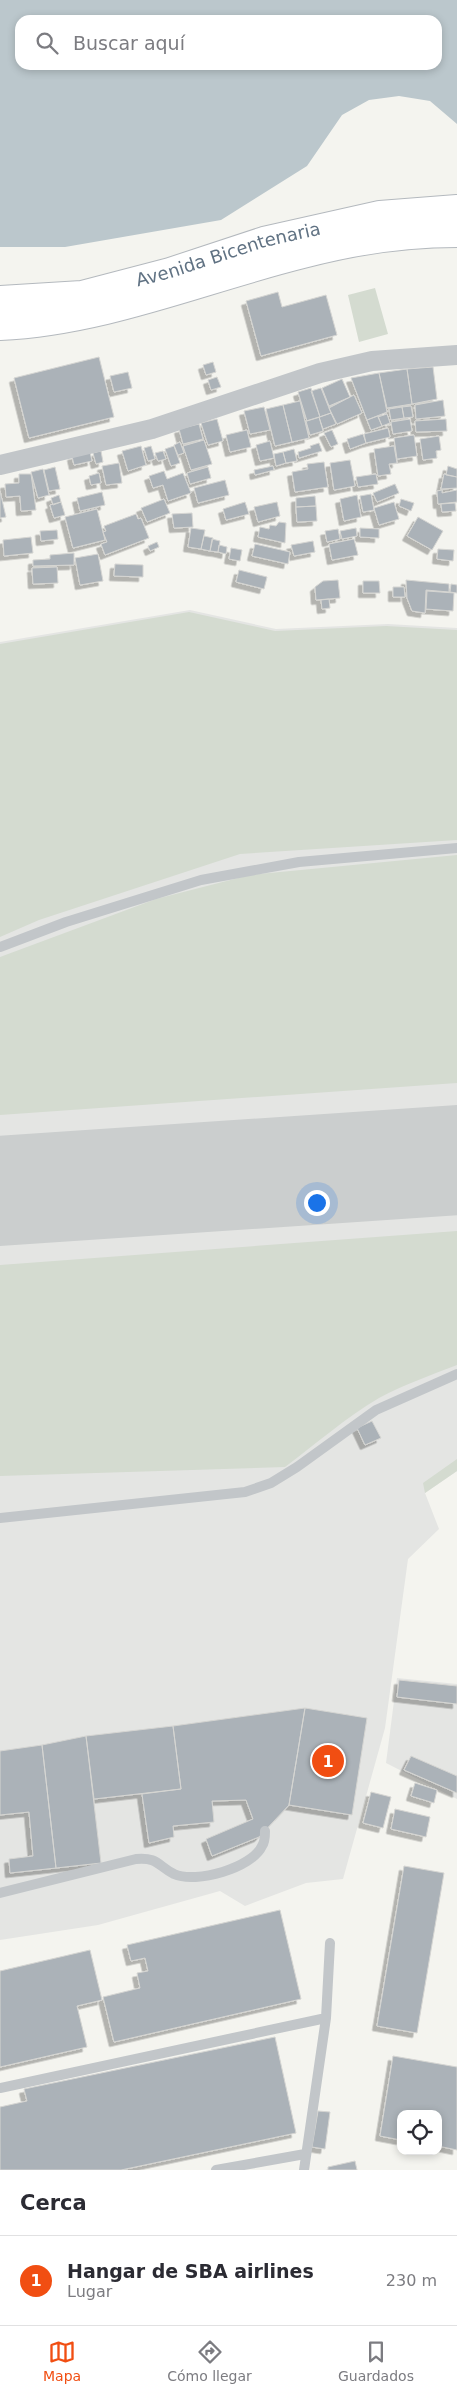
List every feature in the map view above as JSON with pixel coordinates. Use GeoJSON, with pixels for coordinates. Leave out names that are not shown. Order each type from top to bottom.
{"type":"FeatureCollection","features":[{"type":"Feature","properties":{"kind":"street","name":"Avenida Bicentenaria"},"geometry":{"type":"LineString","coordinates":[[0,300],[82,295],[170,272],[274,239],[380,215],[457,209]]}},
{"type":"Feature","properties":{"kind":"street","name":"Avenida Bicentenaria"},"geometry":{"type":"LineString","coordinates":[[0,326],[32,324],[136,303],[302,254],[343,245],[457,232]]}},
{"type":"Feature","properties":{"kind":"street"},"geometry":{"type":"LineString","coordinates":[[0,465],[152,429],[320,373],[372,361],[457,355]]}},
{"type":"Feature","properties":{"kind":"lane"},"geometry":{"type":"LineString","coordinates":[[0,947],[66,922],[152,894],[226,875],[299,862],[457,848]]}},
{"type":"Feature","properties":{"kind":"lane"},"geometry":{"type":"LineString","coordinates":[[0,1518],[245,1492],[271,1483],[297,1467],[376,1410],[457,1374]]}},
{"type":"Feature","properties":{"kind":"lane"},"geometry":{"type":"LineString","coordinates":[[0,1893],[136,1858],[150,1858],[174,1874],[188,1877],[222,1873],[256,1855],[263,1846],[266,1831]]}},
{"type":"Feature","properties":{"kind":"lane"},"geometry":{"type":"LineString","coordinates":[[304,2170],[326,2018],[330,1943]]}},
{"type":"Feature","properties":{"kind":"lane"},"geometry":{"type":"LineString","coordinates":[[0,2088],[326,2018]]}},
{"type":"Feature","properties":{"kind":"lane"},"geometry":{"type":"LineString","coordinates":[[216,2170],[305,2154]]}},
{"type":"Feature","properties":{"kind":"shaded area"},"geometry":{"type":"Polygon","coordinates":[[[0,0],[457,0],[457,124],[430,101],[399,96],[369,100],[342,115],[307,166],[221,220],[65,247],[0,247],[0,0]]]}},
{"type":"Feature","properties":{"kind":"shaded area"},"geometry":{"type":"Polygon","coordinates":[[[375,288],[388,334],[359,342],[348,295],[375,288]]]}},
{"type":"Feature","properties":{"kind":"shaded area"},"geometry":{"type":"Polygon","coordinates":[[[190,610],[276,629],[388,624],[457,628],[457,1471],[425,1493],[439,1529],[408,1559],[385,1728],[343,1879],[306,1883],[245,1906],[220,1891],[98,1925],[0,1940],[0,642],[190,610]]]}},
{"type":"Feature","properties":{"kind":"shaded area"},"geometry":{"type":"Polygon","coordinates":[[[189,612],[275,631],[386,626],[457,630],[457,840],[240,854],[39,920],[0,937],[0,644],[189,612]]]}},
{"type":"Feature","properties":{"kind":"shaded area"},"geometry":{"type":"Polygon","coordinates":[[[457,855],[457,1083],[0,1115],[0,957],[156,899],[250,875],[457,855]]]}},
{"type":"Feature","properties":{"kind":"shaded area"},"geometry":{"type":"Polygon","coordinates":[[[457,1231],[457,1365],[407,1384],[379,1398],[342,1423],[285,1467],[0,1476],[0,1265],[457,1231]]]}},
{"type":"Feature","properties":{"kind":"shaded area"},"geometry":{"type":"Polygon","coordinates":[[[457,1459],[457,1471],[425,1493],[423,1483],[457,1459]]]}},
{"type":"Feature","properties":{"kind":"shaded area"},"geometry":{"type":"Polygon","coordinates":[[[397,1678],[457,1684],[457,1799],[386,1763],[397,1678]]]}},
{"type":"Feature","properties":{"kind":"building"},"geometry":{"type":"Polygon","coordinates":[[[278,292],[282,307],[326,295],[337,335],[261,356],[246,301],[278,292]]]}},
{"type":"Feature","properties":{"kind":"building"},"geometry":{"type":"Polygon","coordinates":[[[99,357],[114,417],[29,438],[14,378],[99,357]]]}},
{"type":"Feature","properties":{"kind":"building"},"geometry":{"type":"Polygon","coordinates":[[[213,362],[216,372],[206,375],[203,365],[213,362]]]}},
{"type":"Feature","properties":{"kind":"building"},"geometry":{"type":"Polygon","coordinates":[[[433,367],[437,399],[412,404],[407,369],[433,367]]]}},
{"type":"Feature","properties":{"kind":"building"},"geometry":{"type":"Polygon","coordinates":[[[407,369],[412,404],[387,408],[379,373],[407,369]]]}},
{"type":"Feature","properties":{"kind":"building"},"geometry":{"type":"Polygon","coordinates":[[[128,372],[132,388],[114,392],[110,376],[128,372]]]}},
{"type":"Feature","properties":{"kind":"building"},"geometry":{"type":"Polygon","coordinates":[[[379,373],[387,412],[367,420],[351,378],[379,373]]]}},
{"type":"Feature","properties":{"kind":"building"},"geometry":{"type":"Polygon","coordinates":[[[217,377],[221,387],[211,390],[208,380],[217,377]]]}},
{"type":"Feature","properties":{"kind":"building"},"geometry":{"type":"Polygon","coordinates":[[[342,379],[350,397],[329,406],[322,388],[342,379]]]}},
{"type":"Feature","properties":{"kind":"building"},"geometry":{"type":"Polygon","coordinates":[[[311,388],[320,417],[307,421],[298,392],[311,388]]]}},
{"type":"Feature","properties":{"kind":"building"},"geometry":{"type":"Polygon","coordinates":[[[321,388],[331,413],[320,417],[311,391],[321,388]]]}},
{"type":"Feature","properties":{"kind":"building"},"geometry":{"type":"Polygon","coordinates":[[[354,395],[362,413],[337,424],[329,408],[354,395]]]}},
{"type":"Feature","properties":{"kind":"building"},"geometry":{"type":"Polygon","coordinates":[[[443,400],[445,416],[416,419],[415,405],[443,400]]]}},
{"type":"Feature","properties":{"kind":"building"},"geometry":{"type":"Polygon","coordinates":[[[300,401],[309,438],[292,442],[283,405],[300,401]]]}},
{"type":"Feature","properties":{"kind":"building"},"geometry":{"type":"Polygon","coordinates":[[[283,405],[292,442],[275,446],[266,409],[283,405]]]}},
{"type":"Feature","properties":{"kind":"building"},"geometry":{"type":"Polygon","coordinates":[[[411,406],[413,417],[404,418],[402,407],[411,406]]]}},
{"type":"Feature","properties":{"kind":"building"},"geometry":{"type":"Polygon","coordinates":[[[264,407],[270,430],[250,434],[244,411],[264,407]]]}},
{"type":"Feature","properties":{"kind":"building"},"geometry":{"type":"Polygon","coordinates":[[[402,407],[404,418],[391,420],[389,409],[402,407]]]}},
{"type":"Feature","properties":{"kind":"building"},"geometry":{"type":"Polygon","coordinates":[[[331,413],[336,424],[323,429],[319,417],[331,413]]]}},
{"type":"Feature","properties":{"kind":"building"},"geometry":{"type":"Polygon","coordinates":[[[387,414],[390,423],[382,426],[378,417],[387,414]]]}},
{"type":"Feature","properties":{"kind":"building"},"geometry":{"type":"Polygon","coordinates":[[[378,416],[382,426],[371,430],[367,420],[378,416]]]}},
{"type":"Feature","properties":{"kind":"building"},"geometry":{"type":"Polygon","coordinates":[[[319,417],[323,431],[310,435],[306,421],[319,417]]]}},
{"type":"Feature","properties":{"kind":"building"},"geometry":{"type":"Polygon","coordinates":[[[217,419],[223,441],[208,445],[201,423],[217,419]]]}},
{"type":"Feature","properties":{"kind":"building"},"geometry":{"type":"Polygon","coordinates":[[[410,419],[412,431],[393,434],[391,422],[410,419]]]}},
{"type":"Feature","properties":{"kind":"building"},"geometry":{"type":"Polygon","coordinates":[[[446,419],[447,431],[416,432],[415,421],[446,419]]]}},
{"type":"Feature","properties":{"kind":"building"},"geometry":{"type":"Polygon","coordinates":[[[199,424],[203,439],[183,444],[179,429],[199,424]]]}},
{"type":"Feature","properties":{"kind":"building"},"geometry":{"type":"Polygon","coordinates":[[[388,428],[390,437],[366,443],[364,434],[388,428]]]}},
{"type":"Feature","properties":{"kind":"building"},"geometry":{"type":"Polygon","coordinates":[[[247,430],[251,447],[230,452],[226,435],[247,430]]]}},
{"type":"Feature","properties":{"kind":"building"},"geometry":{"type":"Polygon","coordinates":[[[332,430],[338,444],[331,447],[324,433],[332,430]]]}},
{"type":"Feature","properties":{"kind":"building"},"geometry":{"type":"Polygon","coordinates":[[[363,434],[366,443],[350,449],[347,439],[363,434]]]}},
{"type":"Feature","properties":{"kind":"building"},"geometry":{"type":"Polygon","coordinates":[[[414,435],[417,456],[397,459],[394,438],[414,435]]]}},
{"type":"Feature","properties":{"kind":"building"},"geometry":{"type":"Polygon","coordinates":[[[439,436],[441,450],[436,451],[437,458],[423,460],[420,439],[439,436]]]}},
{"type":"Feature","properties":{"kind":"building"},"geometry":{"type":"Polygon","coordinates":[[[204,440],[212,464],[191,470],[183,446],[204,440]]]}},
{"type":"Feature","properties":{"kind":"building"},"geometry":{"type":"Polygon","coordinates":[[[270,441],[274,458],[260,461],[256,445],[270,441]]]}},
{"type":"Feature","properties":{"kind":"building"},"geometry":{"type":"Polygon","coordinates":[[[180,442],[184,453],[178,455],[174,445],[180,442]]]}},
{"type":"Feature","properties":{"kind":"building"},"geometry":{"type":"Polygon","coordinates":[[[319,443],[322,451],[299,458],[298,452],[319,443]]]}},
{"type":"Feature","properties":{"kind":"building"},"geometry":{"type":"Polygon","coordinates":[[[141,446],[146,465],[128,471],[122,451],[141,446]]]}},
{"type":"Feature","properties":{"kind":"building"},"geometry":{"type":"Polygon","coordinates":[[[151,446],[155,459],[148,461],[144,448],[151,446]]]}},
{"type":"Feature","properties":{"kind":"building"},"geometry":{"type":"Polygon","coordinates":[[[174,446],[180,463],[171,466],[165,449],[174,446]]]}},
{"type":"Feature","properties":{"kind":"building"},"geometry":{"type":"Polygon","coordinates":[[[394,446],[397,463],[389,464],[391,474],[378,476],[374,449],[394,446]]]}},
{"type":"Feature","properties":{"kind":"building"},"geometry":{"type":"Polygon","coordinates":[[[294,449],[297,461],[286,463],[283,452],[294,449]]]}},
{"type":"Feature","properties":{"kind":"building"},"geometry":{"type":"Polygon","coordinates":[[[101,451],[103,462],[96,464],[93,453],[101,451]]]}},
{"type":"Feature","properties":{"kind":"building"},"geometry":{"type":"Polygon","coordinates":[[[163,451],[166,459],[158,461],[155,453],[163,451]]]}},
{"type":"Feature","properties":{"kind":"building"},"geometry":{"type":"Polygon","coordinates":[[[90,452],[92,461],[74,465],[72,456],[90,452]]]}},
{"type":"Feature","properties":{"kind":"building"},"geometry":{"type":"Polygon","coordinates":[[[283,452],[286,463],[276,466],[274,454],[283,452]]]}},
{"type":"Feature","properties":{"kind":"building"},"geometry":{"type":"Polygon","coordinates":[[[350,460],[355,486],[334,490],[330,463],[350,460]]]}},
{"type":"Feature","properties":{"kind":"building"},"geometry":{"type":"Polygon","coordinates":[[[324,462],[328,487],[295,492],[292,472],[308,469],[307,464],[324,462]]]}},
{"type":"Feature","properties":{"kind":"building"},"geometry":{"type":"Polygon","coordinates":[[[119,463],[122,483],[106,485],[102,466],[119,463]]]}},
{"type":"Feature","properties":{"kind":"building"},"geometry":{"type":"Polygon","coordinates":[[[273,466],[274,470],[255,475],[254,470],[273,466]]]}},
{"type":"Feature","properties":{"kind":"building"},"geometry":{"type":"Polygon","coordinates":[[[448,466],[457,469],[457,477],[446,475],[448,466]]]}},
{"type":"Feature","properties":{"kind":"building"},"geometry":{"type":"Polygon","coordinates":[[[55,467],[60,489],[49,491],[44,470],[55,467]]]}},
{"type":"Feature","properties":{"kind":"building"},"geometry":{"type":"Polygon","coordinates":[[[208,467],[211,478],[190,484],[187,473],[208,467]]]}},
{"type":"Feature","properties":{"kind":"building"},"geometry":{"type":"Polygon","coordinates":[[[43,469],[49,495],[38,498],[31,472],[43,469]]]}},
{"type":"Feature","properties":{"kind":"building"},"geometry":{"type":"Polygon","coordinates":[[[164,471],[167,479],[183,473],[191,493],[168,501],[163,485],[153,488],[149,476],[164,471]]]}},
{"type":"Feature","properties":{"kind":"building"},"geometry":{"type":"Polygon","coordinates":[[[99,473],[101,483],[91,485],[89,476],[99,473]]]}},
{"type":"Feature","properties":{"kind":"building"},"geometry":{"type":"Polygon","coordinates":[[[19,474],[31,474],[36,510],[21,511],[20,496],[6,497],[5,484],[19,483],[19,474]]]}},
{"type":"Feature","properties":{"kind":"building"},"geometry":{"type":"Polygon","coordinates":[[[376,474],[378,484],[358,487],[356,477],[376,474]]]}},
{"type":"Feature","properties":{"kind":"building"},"geometry":{"type":"Polygon","coordinates":[[[444,474],[457,477],[457,488],[441,489],[444,474]]]}},
{"type":"Feature","properties":{"kind":"building"},"geometry":{"type":"Polygon","coordinates":[[[225,480],[229,495],[198,503],[194,488],[225,480]]]}},
{"type":"Feature","properties":{"kind":"building"},"geometry":{"type":"Polygon","coordinates":[[[395,484],[399,493],[377,502],[373,493],[395,484]]]}},
{"type":"Feature","properties":{"kind":"building"},"geometry":{"type":"Polygon","coordinates":[[[442,490],[442,493],[457,490],[457,502],[438,504],[437,491],[442,490]]]}},
{"type":"Feature","properties":{"kind":"building"},"geometry":{"type":"Polygon","coordinates":[[[0,491],[6,517],[0,518],[0,491]]]}},
{"type":"Feature","properties":{"kind":"building"},"geometry":{"type":"Polygon","coordinates":[[[102,492],[105,505],[80,511],[77,498],[102,492]]]}},
{"type":"Feature","properties":{"kind":"building"},"geometry":{"type":"Polygon","coordinates":[[[371,494],[374,510],[363,512],[360,496],[371,494]]]}},
{"type":"Feature","properties":{"kind":"building"},"geometry":{"type":"Polygon","coordinates":[[[59,495],[61,502],[53,505],[51,498],[59,495]]]}},
{"type":"Feature","properties":{"kind":"building"},"geometry":{"type":"Polygon","coordinates":[[[357,495],[361,517],[344,521],[340,499],[357,495]]]}},
{"type":"Feature","properties":{"kind":"building"},"geometry":{"type":"Polygon","coordinates":[[[315,496],[316,506],[296,507],[296,498],[315,496]]]}},
{"type":"Feature","properties":{"kind":"building"},"geometry":{"type":"Polygon","coordinates":[[[164,499],[170,513],[147,522],[141,508],[164,499]]]}},
{"type":"Feature","properties":{"kind":"building"},"geometry":{"type":"Polygon","coordinates":[[[401,499],[414,503],[411,511],[399,506],[401,499]]]}},
{"type":"Feature","properties":{"kind":"building"},"geometry":{"type":"Polygon","coordinates":[[[61,502],[65,515],[54,518],[50,505],[61,502]]]}},
{"type":"Feature","properties":{"kind":"building"},"geometry":{"type":"Polygon","coordinates":[[[245,502],[249,514],[226,520],[223,509],[245,502]]]}},
{"type":"Feature","properties":{"kind":"building"},"geometry":{"type":"Polygon","coordinates":[[[277,502],[280,516],[258,522],[254,507],[277,502]]]}},
{"type":"Feature","properties":{"kind":"building"},"geometry":{"type":"Polygon","coordinates":[[[394,502],[399,519],[379,525],[374,508],[394,502]]]}},
{"type":"Feature","properties":{"kind":"building"},"geometry":{"type":"Polygon","coordinates":[[[455,503],[456,511],[442,512],[441,504],[455,503]]]}},
{"type":"Feature","properties":{"kind":"building"},"geometry":{"type":"Polygon","coordinates":[[[316,506],[317,521],[297,522],[296,507],[316,506]]]}},
{"type":"Feature","properties":{"kind":"building"},"geometry":{"type":"Polygon","coordinates":[[[97,509],[105,540],[73,548],[65,517],[97,509]]]}},
{"type":"Feature","properties":{"kind":"building"},"geometry":{"type":"Polygon","coordinates":[[[192,513],[193,527],[174,528],[172,514],[192,513]]]}},
{"type":"Feature","properties":{"kind":"building"},"geometry":{"type":"Polygon","coordinates":[[[136,514],[138,519],[141,518],[149,538],[105,555],[101,544],[107,542],[103,532],[106,531],[104,526],[136,514]]]}},
{"type":"Feature","properties":{"kind":"building"},"geometry":{"type":"Polygon","coordinates":[[[418,517],[443,531],[432,550],[407,536],[418,517]]]}},
{"type":"Feature","properties":{"kind":"building"},"geometry":{"type":"Polygon","coordinates":[[[279,522],[286,523],[285,543],[258,537],[260,527],[269,529],[270,525],[276,526],[279,522]]]}},
{"type":"Feature","properties":{"kind":"building"},"geometry":{"type":"Polygon","coordinates":[[[191,528],[205,530],[201,549],[188,547],[191,528]]]}},
{"type":"Feature","properties":{"kind":"building"},"geometry":{"type":"Polygon","coordinates":[[[356,528],[357,536],[342,539],[340,531],[356,528]]]}},
{"type":"Feature","properties":{"kind":"building"},"geometry":{"type":"Polygon","coordinates":[[[360,528],[379,529],[379,538],[360,537],[360,528]]]}},
{"type":"Feature","properties":{"kind":"building"},"geometry":{"type":"Polygon","coordinates":[[[338,529],[340,539],[327,542],[325,531],[338,529]]]}},
{"type":"Feature","properties":{"kind":"building"},"geometry":{"type":"Polygon","coordinates":[[[57,530],[58,539],[41,541],[40,531],[57,530]]]}},
{"type":"Feature","properties":{"kind":"building"},"geometry":{"type":"Polygon","coordinates":[[[204,536],[213,538],[210,551],[201,549],[204,536]]]}},
{"type":"Feature","properties":{"kind":"building"},"geometry":{"type":"Polygon","coordinates":[[[31,537],[33,553],[4,556],[3,540],[31,537]]]}},
{"type":"Feature","properties":{"kind":"building"},"geometry":{"type":"Polygon","coordinates":[[[212,539],[220,541],[218,552],[210,551],[212,539]]]}},
{"type":"Feature","properties":{"kind":"building"},"geometry":{"type":"Polygon","coordinates":[[[354,539],[358,555],[332,560],[329,544],[354,539]]]}},
{"type":"Feature","properties":{"kind":"building"},"geometry":{"type":"Polygon","coordinates":[[[313,541],[315,552],[294,556],[291,545],[313,541]]]}},
{"type":"Feature","properties":{"kind":"building"},"geometry":{"type":"Polygon","coordinates":[[[157,542],[159,547],[150,551],[148,546],[157,542]]]}},
{"type":"Feature","properties":{"kind":"building"},"geometry":{"type":"Polygon","coordinates":[[[255,544],[290,552],[288,564],[252,556],[255,544]]]}},
{"type":"Feature","properties":{"kind":"building"},"geometry":{"type":"Polygon","coordinates":[[[219,545],[227,547],[226,554],[218,552],[219,545]]]}},
{"type":"Feature","properties":{"kind":"building"},"geometry":{"type":"Polygon","coordinates":[[[231,548],[242,550],[240,561],[229,559],[231,548]]]}},
{"type":"Feature","properties":{"kind":"building"},"geometry":{"type":"Polygon","coordinates":[[[438,549],[454,550],[453,561],[437,559],[438,549]]]}},
{"type":"Feature","properties":{"kind":"building"},"geometry":{"type":"Polygon","coordinates":[[[74,553],[74,565],[33,566],[33,560],[50,559],[50,555],[74,553]]]}},
{"type":"Feature","properties":{"kind":"building"},"geometry":{"type":"Polygon","coordinates":[[[98,554],[103,581],[80,585],[75,558],[98,554]]]}},
{"type":"Feature","properties":{"kind":"building"},"geometry":{"type":"Polygon","coordinates":[[[115,564],[143,565],[143,577],[114,576],[115,564]]]}},
{"type":"Feature","properties":{"kind":"building"},"geometry":{"type":"Polygon","coordinates":[[[57,567],[58,583],[33,584],[32,568],[57,567]]]}},
{"type":"Feature","properties":{"kind":"building"},"geometry":{"type":"Polygon","coordinates":[[[239,570],[267,577],[264,589],[236,582],[239,570]]]}},
{"type":"Feature","properties":{"kind":"building"},"geometry":{"type":"Polygon","coordinates":[[[338,580],[340,598],[316,600],[315,587],[323,581],[338,580]]]}},
{"type":"Feature","properties":{"kind":"building"},"geometry":{"type":"Polygon","coordinates":[[[406,580],[449,584],[449,592],[426,590],[425,613],[412,611],[407,598],[406,580]]]}},
{"type":"Feature","properties":{"kind":"building"},"geometry":{"type":"Polygon","coordinates":[[[363,581],[379,581],[380,593],[363,593],[363,581]]]}},
{"type":"Feature","properties":{"kind":"building"},"geometry":{"type":"Polygon","coordinates":[[[451,584],[457,585],[457,593],[450,592],[451,584]]]}},
{"type":"Feature","properties":{"kind":"building"},"geometry":{"type":"Polygon","coordinates":[[[393,587],[404,587],[405,597],[393,597],[393,587]]]}},
{"type":"Feature","properties":{"kind":"building"},"geometry":{"type":"Polygon","coordinates":[[[427,591],[454,593],[453,611],[426,609],[427,591]]]}},
{"type":"Feature","properties":{"kind":"building"},"geometry":{"type":"Polygon","coordinates":[[[329,599],[330,608],[322,609],[321,600],[329,599]]]}},
{"type":"Feature","properties":{"kind":"building"},"geometry":{"type":"Polygon","coordinates":[[[372,1421],[381,1438],[365,1445],[357,1428],[372,1421]]]}},
{"type":"Feature","properties":{"kind":"building"},"geometry":{"type":"Polygon","coordinates":[[[399,1680],[457,1686],[457,1704],[397,1697],[399,1680]]]}},
{"type":"Feature","properties":{"kind":"building"},"geometry":{"type":"Polygon","coordinates":[[[305,1708],[289,1805],[259,1837],[212,1856],[206,1839],[253,1819],[246,1800],[212,1801],[214,1822],[173,1826],[174,1837],[149,1843],[142,1794],[181,1789],[173,1726],[305,1708]]]}},
{"type":"Feature","properties":{"kind":"building"},"geometry":{"type":"Polygon","coordinates":[[[305,1708],[367,1718],[352,1815],[289,1805],[305,1708]]]}},
{"type":"Feature","properties":{"kind":"building"},"geometry":{"type":"Polygon","coordinates":[[[173,1726],[181,1789],[94,1799],[86,1736],[173,1726]]]}},
{"type":"Feature","properties":{"kind":"building"},"geometry":{"type":"Polygon","coordinates":[[[86,1736],[101,1863],[56,1868],[42,1745],[86,1736]]]}},
{"type":"Feature","properties":{"kind":"building"},"geometry":{"type":"Polygon","coordinates":[[[42,1745],[56,1868],[10,1873],[9,1859],[33,1856],[29,1812],[0,1815],[0,1751],[42,1745]]]}},
{"type":"Feature","properties":{"kind":"building"},"geometry":{"type":"Polygon","coordinates":[[[411,1756],[457,1776],[457,1793],[404,1770],[411,1756]]]}},
{"type":"Feature","properties":{"kind":"building"},"geometry":{"type":"Polygon","coordinates":[[[415,1783],[437,1790],[434,1803],[411,1796],[415,1783]]]}},
{"type":"Feature","properties":{"kind":"building"},"geometry":{"type":"Polygon","coordinates":[[[371,1792],[391,1797],[383,1828],[363,1823],[371,1792]]]}},
{"type":"Feature","properties":{"kind":"building"},"geometry":{"type":"Polygon","coordinates":[[[395,1809],[430,1817],[426,1837],[391,1829],[395,1809]]]}},
{"type":"Feature","properties":{"kind":"building"},"geometry":{"type":"Polygon","coordinates":[[[404,1866],[444,1873],[417,2033],[377,2026],[404,1866]]]}},
{"type":"Feature","properties":{"kind":"building"},"geometry":{"type":"Polygon","coordinates":[[[280,1910],[301,1999],[114,2042],[103,1997],[140,1988],[137,1973],[148,1971],[145,1958],[131,1961],[127,1945],[280,1910]]]}},
{"type":"Feature","properties":{"kind":"building"},"geometry":{"type":"Polygon","coordinates":[[[90,1950],[102,2000],[77,2006],[87,2047],[0,2067],[0,1971],[90,1950]]]}},
{"type":"Feature","properties":{"kind":"building"},"geometry":{"type":"Polygon","coordinates":[[[275,2037],[296,2133],[121,2170],[0,2170],[0,2107],[27,2101],[24,2089],[275,2037]]]}},
{"type":"Feature","properties":{"kind":"building"},"geometry":{"type":"Polygon","coordinates":[[[393,2056],[457,2067],[457,2150],[442,2147],[442,2110],[397,2110],[397,2139],[380,2136],[393,2056]]]}},
{"type":"Feature","properties":{"kind":"building"},"geometry":{"type":"Polygon","coordinates":[[[318,2111],[330,2112],[325,2149],[312,2147],[318,2111]]]}},
{"type":"Feature","properties":{"kind":"building"},"geometry":{"type":"Polygon","coordinates":[[[355,2161],[357,2170],[328,2170],[328,2167],[355,2161]]]}},
{"type":"Feature","properties":{"kind":"runway"},"geometry":{"type":"LineString","coordinates":[[0,1191],[457,1160]]}},
{"type":"Feature","properties":{"kind":"place","name":"Hangar de SBA airlines"},"geometry":{"type":"Point","coordinates":[328,1761]}}]}
